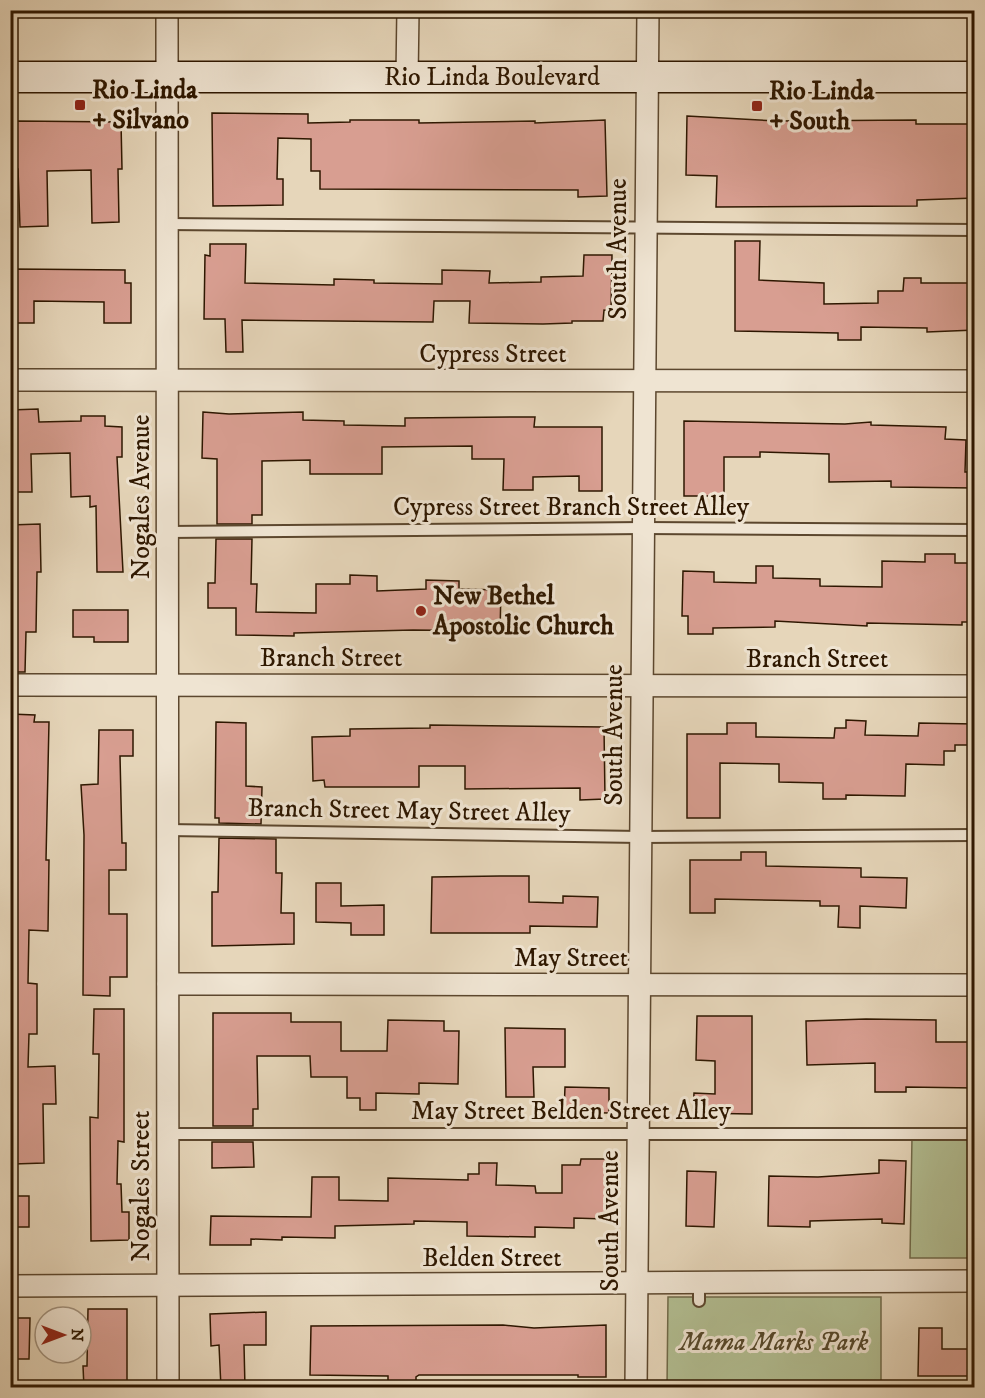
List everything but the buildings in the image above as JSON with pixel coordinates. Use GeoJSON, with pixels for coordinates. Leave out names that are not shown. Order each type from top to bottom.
{"type":"FeatureCollection","features":[{"type":"Feature","properties":{"kind":"main road","name":"Rio Linda Boulevard"},"geometry":{"type":"LineString","coordinates":[[10,77],[975,77]]}},
{"type":"Feature","properties":{"kind":"street","name":"Nogales Avenue"},"geometry":{"type":"LineString","coordinates":[[167,10],[168,984]]}},
{"type":"Feature","properties":{"kind":"street"},"geometry":{"type":"LineString","coordinates":[[407,77],[408,10]]}},
{"type":"Feature","properties":{"kind":"street","name":"South Avenue"},"geometry":{"type":"LineString","coordinates":[[636,1388],[648,10]]}},
{"type":"Feature","properties":{"kind":"street","name":"Cypress Street"},"geometry":{"type":"LineString","coordinates":[[10,380],[975,381]]}},
{"type":"Feature","properties":{"kind":"street","name":"Branch Street"},"geometry":{"type":"LineString","coordinates":[[10,685],[975,686]]}},
{"type":"Feature","properties":{"kind":"street","name":"May Street"},"geometry":{"type":"LineString","coordinates":[[168,984],[975,985]]}},
{"type":"Feature","properties":{"kind":"street","name":"Nogales Street"},"geometry":{"type":"LineString","coordinates":[[168,984],[168,1388]]}},
{"type":"Feature","properties":{"kind":"street","name":"Belden Street"},"geometry":{"type":"LineString","coordinates":[[10,1286],[637,1284],[699,1292],[975,1281]]}},
{"type":"Feature","properties":{"kind":"lane"},"geometry":{"type":"LineString","coordinates":[[167,225],[975,230]]}},
{"type":"Feature","properties":{"kind":"lane","name":"Cypress Street Branch Street Alley"},"geometry":{"type":"LineString","coordinates":[[168,532],[644,528],[975,530]]}},
{"type":"Feature","properties":{"kind":"lane","name":"Branch Street May Street Alley"},"geometry":{"type":"LineString","coordinates":[[167,830],[640,837],[975,835]]}},
{"type":"Feature","properties":{"kind":"lane","name":"May Street Belden Street Alley"},"geometry":{"type":"LineString","coordinates":[[168,1134],[975,1134]]}},
{"type":"Feature","properties":{"kind":"green space"},"geometry":{"type":"Polygon","coordinates":[[[912,1137],[974,1137],[974,1258],[910,1258],[912,1137]]]}},
{"type":"Feature","properties":{"kind":"green space","name":"Mama Marks Park"},"geometry":{"type":"Polygon","coordinates":[[[668,1297],[881,1297],[881,1387],[667,1388],[668,1297]]]}},
{"type":"Feature","properties":{"kind":"place","name":"Rio Linda + Silvano"},"geometry":{"type":"Point","coordinates":[80,105]}},
{"type":"Feature","properties":{"kind":"place","name":"Rio Linda + South"},"geometry":{"type":"Point","coordinates":[757,106]}},
{"type":"Feature","properties":{"kind":"place","name":"New Bethel Apostolic Church"},"geometry":{"type":"Point","coordinates":[421,611]}}]}
